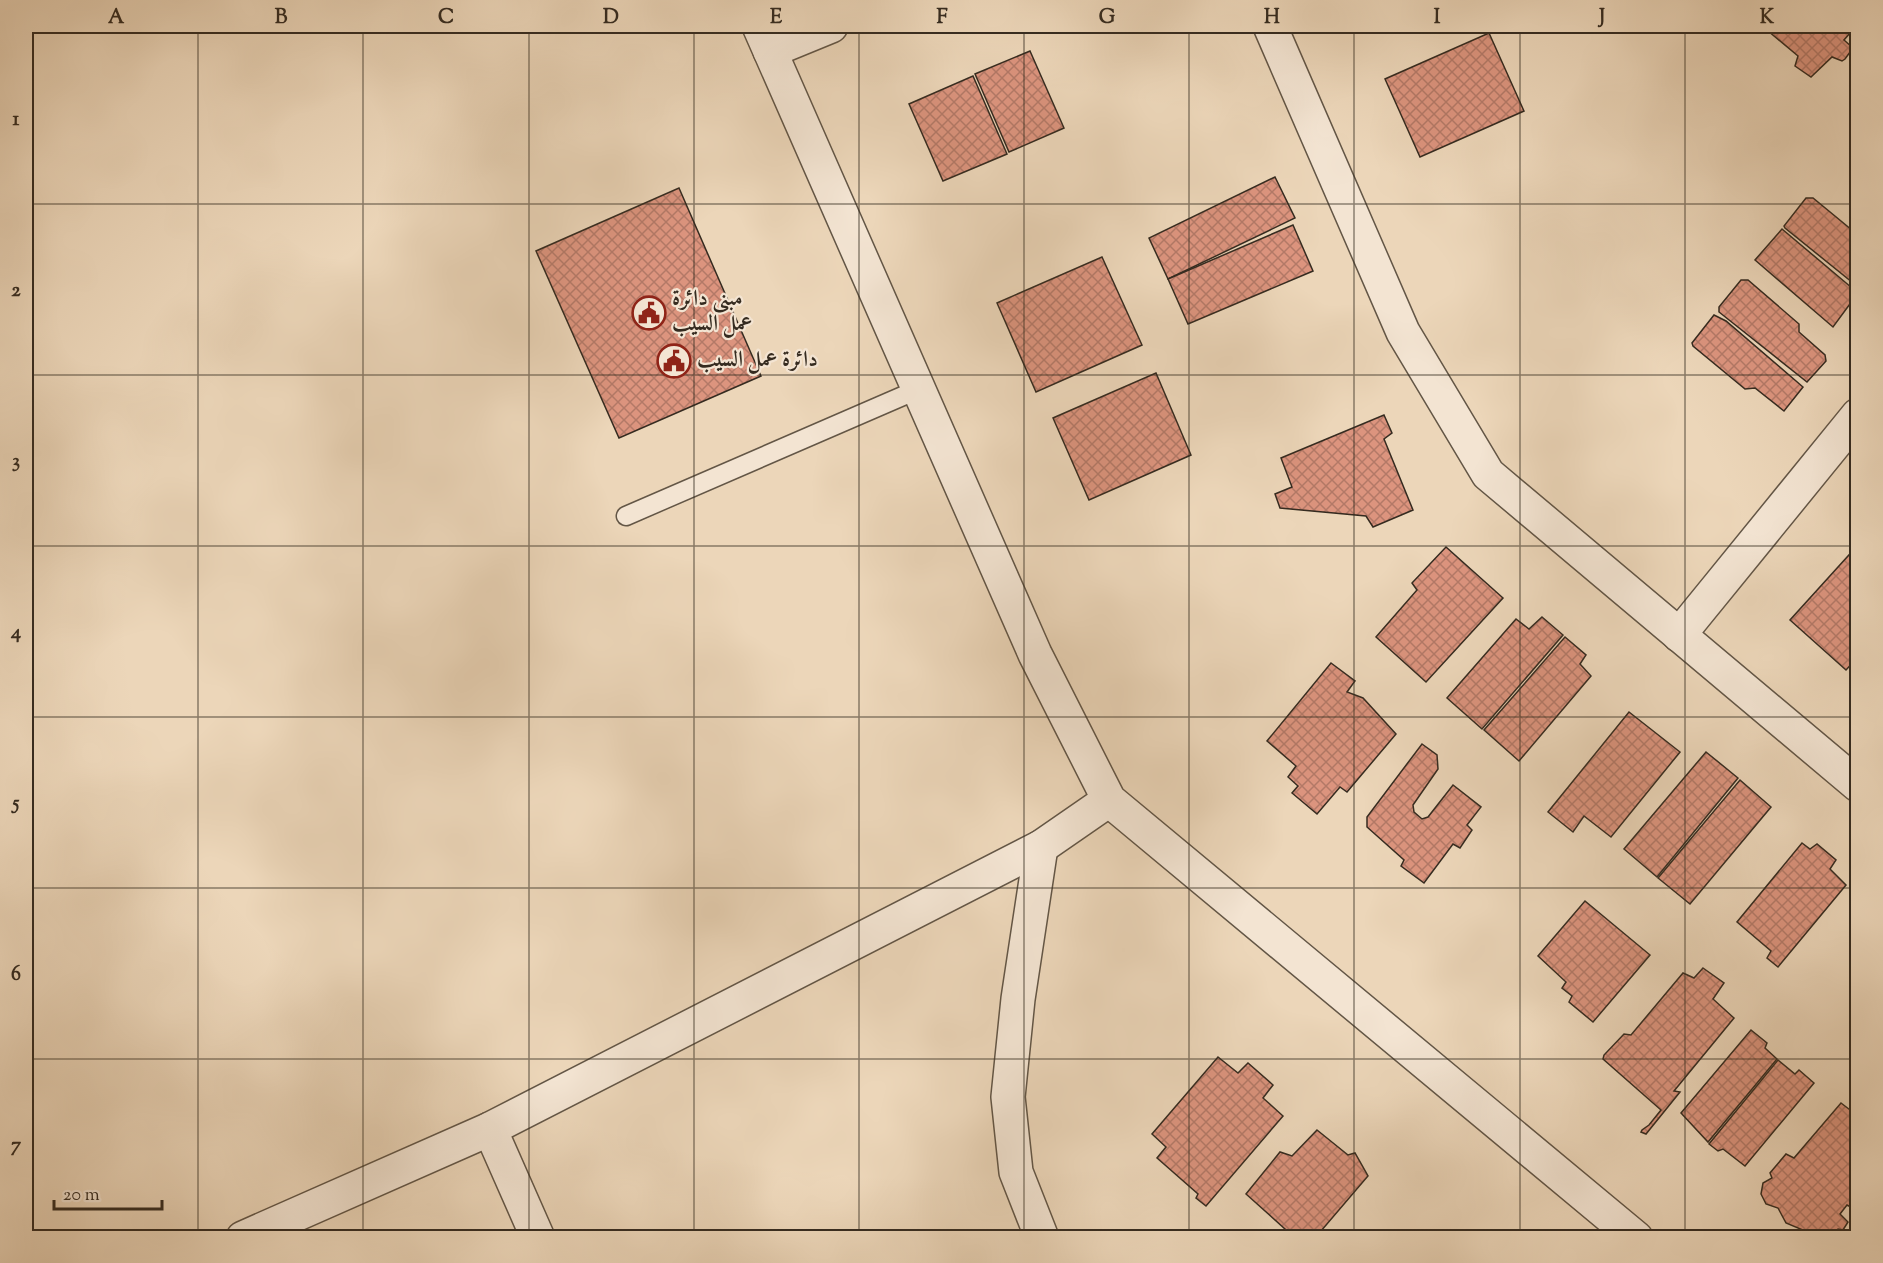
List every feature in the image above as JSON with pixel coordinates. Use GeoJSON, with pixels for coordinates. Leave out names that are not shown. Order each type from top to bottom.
{"type":"FeatureCollection","features":[{"type":"Feature","properties":{"kind":"street"},"geometry":{"type":"LineString","coordinates":[[831,26],[764,38],[1035,654],[1109,800],[1636,1238]]}},
{"type":"Feature","properties":{"kind":"street"},"geometry":{"type":"LineString","coordinates":[[1270,26],[1403,332],[1488,474],[1857,785]]}},
{"type":"Feature","properties":{"kind":"street"},"geometry":{"type":"LineString","coordinates":[[1679,635],[1857,415]]}},
{"type":"Feature","properties":{"kind":"street"},"geometry":{"type":"LineString","coordinates":[[243,1238],[490,1129],[1041,847],[1109,800]]}},
{"type":"Feature","properties":{"kind":"street"},"geometry":{"type":"LineString","coordinates":[[1041,847],[1018,999],[1008,1097],[1016,1172],[1042,1238]]}},
{"type":"Feature","properties":{"kind":"street"},"geometry":{"type":"LineString","coordinates":[[490,1129],[538,1238]]}},
{"type":"Feature","properties":{"kind":"lane"},"geometry":{"type":"LineString","coordinates":[[626,516],[919,389]]}},
{"type":"Feature","properties":{"kind":"building"},"geometry":{"type":"Polygon","coordinates":[[[1772,26],[1856,26],[1844,40],[1853,48],[1845,59],[1842,61],[1832,57],[1811,77],[1795,66],[1798,56],[1768,31],[1772,26]]]}},
{"type":"Feature","properties":{"kind":"building"},"geometry":{"type":"Polygon","coordinates":[[[1489,33],[1524,111],[1420,157],[1385,79],[1489,33]]]}},
{"type":"Feature","properties":{"kind":"building"},"geometry":{"type":"Polygon","coordinates":[[[1030,51],[1064,128],[1009,152],[975,74],[1030,51]]]}},
{"type":"Feature","properties":{"kind":"building"},"geometry":{"type":"Polygon","coordinates":[[[973,76],[1007,154],[943,181],[909,104],[973,76]]]}},
{"type":"Feature","properties":{"kind":"building"},"geometry":{"type":"Polygon","coordinates":[[[1275,177],[1295,218],[1168,279],[1149,238],[1275,177]]]}},
{"type":"Feature","properties":{"kind":"building","name":"مبنى دائرة عمل السيب"},"geometry":{"type":"Polygon","coordinates":[[[679,188],[761,376],[619,438],[536,251],[679,188]]]}},
{"type":"Feature","properties":{"kind":"building"},"geometry":{"type":"Polygon","coordinates":[[[1806,198],[1813,198],[1858,235],[1858,287],[1785,228],[1784,226],[1806,198]]]}},
{"type":"Feature","properties":{"kind":"building"},"geometry":{"type":"Polygon","coordinates":[[[1293,225],[1313,271],[1188,324],[1168,279],[1293,225]]]}},
{"type":"Feature","properties":{"kind":"building"},"geometry":{"type":"Polygon","coordinates":[[[1782,229],[1858,293],[1833,327],[1755,260],[1782,229]]]}},
{"type":"Feature","properties":{"kind":"building"},"geometry":{"type":"Polygon","coordinates":[[[1102,257],[1142,345],[1036,392],[997,303],[1102,257]]]}},
{"type":"Feature","properties":{"kind":"building"},"geometry":{"type":"Polygon","coordinates":[[[1741,280],[1748,280],[1799,324],[1799,332],[1825,355],[1826,361],[1807,382],[1719,312],[1719,307],[1741,280]]]}},
{"type":"Feature","properties":{"kind":"building"},"geometry":{"type":"Polygon","coordinates":[[[1714,315],[1726,321],[1803,387],[1784,411],[1755,388],[1745,389],[1693,346],[1692,343],[1714,315]]]}},
{"type":"Feature","properties":{"kind":"building"},"geometry":{"type":"Polygon","coordinates":[[[1156,373],[1191,455],[1089,500],[1053,418],[1156,373]]]}},
{"type":"Feature","properties":{"kind":"building"},"geometry":{"type":"Polygon","coordinates":[[[1384,415],[1392,433],[1384,439],[1413,510],[1373,527],[1366,516],[1280,508],[1275,494],[1292,487],[1281,458],[1384,415]]]}},
{"type":"Feature","properties":{"kind":"building"},"geometry":{"type":"Polygon","coordinates":[[[1858,545],[1858,657],[1846,670],[1790,620],[1858,545]]]}},
{"type":"Feature","properties":{"kind":"building"},"geometry":{"type":"Polygon","coordinates":[[[1446,547],[1503,598],[1426,682],[1376,637],[1417,590],[1412,583],[1446,547]]]}},
{"type":"Feature","properties":{"kind":"building"},"geometry":{"type":"Polygon","coordinates":[[[1542,617],[1563,635],[1482,729],[1447,698],[1516,619],[1529,629],[1542,617]]]}},
{"type":"Feature","properties":{"kind":"building"},"geometry":{"type":"Polygon","coordinates":[[[1565,637],[1586,655],[1580,664],[1591,676],[1519,761],[1484,730],[1565,637]]]}},
{"type":"Feature","properties":{"kind":"building"},"geometry":{"type":"Polygon","coordinates":[[[1331,663],[1355,681],[1347,692],[1363,698],[1396,734],[1347,792],[1340,787],[1317,814],[1292,793],[1298,786],[1288,777],[1296,766],[1267,741],[1331,663]]]}},
{"type":"Feature","properties":{"kind":"building"},"geometry":{"type":"Polygon","coordinates":[[[1629,712],[1680,752],[1611,837],[1584,816],[1573,832],[1548,812],[1629,712]]]}},
{"type":"Feature","properties":{"kind":"building"},"geometry":{"type":"Polygon","coordinates":[[[1422,744],[1437,755],[1438,769],[1413,805],[1414,812],[1422,819],[1428,817],[1453,785],[1481,807],[1467,825],[1472,830],[1460,848],[1453,844],[1424,883],[1401,866],[1404,860],[1367,827],[1367,817],[1422,744]]]}},
{"type":"Feature","properties":{"kind":"building"},"geometry":{"type":"Polygon","coordinates":[[[1706,752],[1738,778],[1657,877],[1624,849],[1706,752]]]}},
{"type":"Feature","properties":{"kind":"building"},"geometry":{"type":"Polygon","coordinates":[[[1740,780],[1771,807],[1690,904],[1658,878],[1740,780]]]}},
{"type":"Feature","properties":{"kind":"building"},"geometry":{"type":"Polygon","coordinates":[[[1802,843],[1810,849],[1817,844],[1836,860],[1830,869],[1846,885],[1778,967],[1767,958],[1771,951],[1737,922],[1802,843]]]}},
{"type":"Feature","properties":{"kind":"building"},"geometry":{"type":"Polygon","coordinates":[[[1585,901],[1650,955],[1593,1022],[1569,1002],[1572,996],[1562,988],[1566,982],[1538,956],[1585,901]]]}},
{"type":"Feature","properties":{"kind":"building"},"geometry":{"type":"Polygon","coordinates":[[[1703,968],[1724,983],[1713,999],[1734,1018],[1674,1091],[1680,1092],[1646,1134],[1641,1132],[1642,1130],[1661,1110],[1603,1059],[1604,1055],[1624,1034],[1631,1035],[1683,973],[1694,978],[1703,968]]]}},
{"type":"Feature","properties":{"kind":"building"},"geometry":{"type":"Polygon","coordinates":[[[1751,1030],[1767,1043],[1765,1048],[1777,1059],[1708,1142],[1681,1113],[1751,1030]]]}},
{"type":"Feature","properties":{"kind":"building"},"geometry":{"type":"Polygon","coordinates":[[[1218,1057],[1238,1073],[1248,1063],[1273,1085],[1263,1098],[1283,1116],[1206,1206],[1196,1198],[1198,1194],[1157,1158],[1166,1147],[1152,1134],[1218,1057]]]}},
{"type":"Feature","properties":{"kind":"building"},"geometry":{"type":"Polygon","coordinates":[[[1778,1060],[1795,1074],[1799,1070],[1814,1083],[1745,1166],[1723,1149],[1718,1151],[1709,1144],[1778,1060]]]}},
{"type":"Feature","properties":{"kind":"building"},"geometry":{"type":"Polygon","coordinates":[[[1841,1103],[1858,1116],[1858,1211],[1847,1205],[1840,1214],[1848,1222],[1843,1230],[1838,1229],[1830,1238],[1808,1238],[1803,1230],[1786,1223],[1778,1208],[1766,1204],[1761,1194],[1763,1183],[1772,1178],[1770,1173],[1786,1154],[1794,1158],[1841,1103]]]}},
{"type":"Feature","properties":{"kind":"building"},"geometry":{"type":"Polygon","coordinates":[[[1317,1130],[1348,1155],[1355,1153],[1368,1176],[1315,1238],[1295,1238],[1246,1194],[1280,1152],[1292,1156],[1317,1130]]]}},
{"type":"Feature","properties":{"kind":"place","name":"مبنى دائرة عمل السيب"},"geometry":{"type":"Point","coordinates":[649,313]}},
{"type":"Feature","properties":{"kind":"place","name":"دائرة عمل السيب"},"geometry":{"type":"Point","coordinates":[674,361]}}]}
